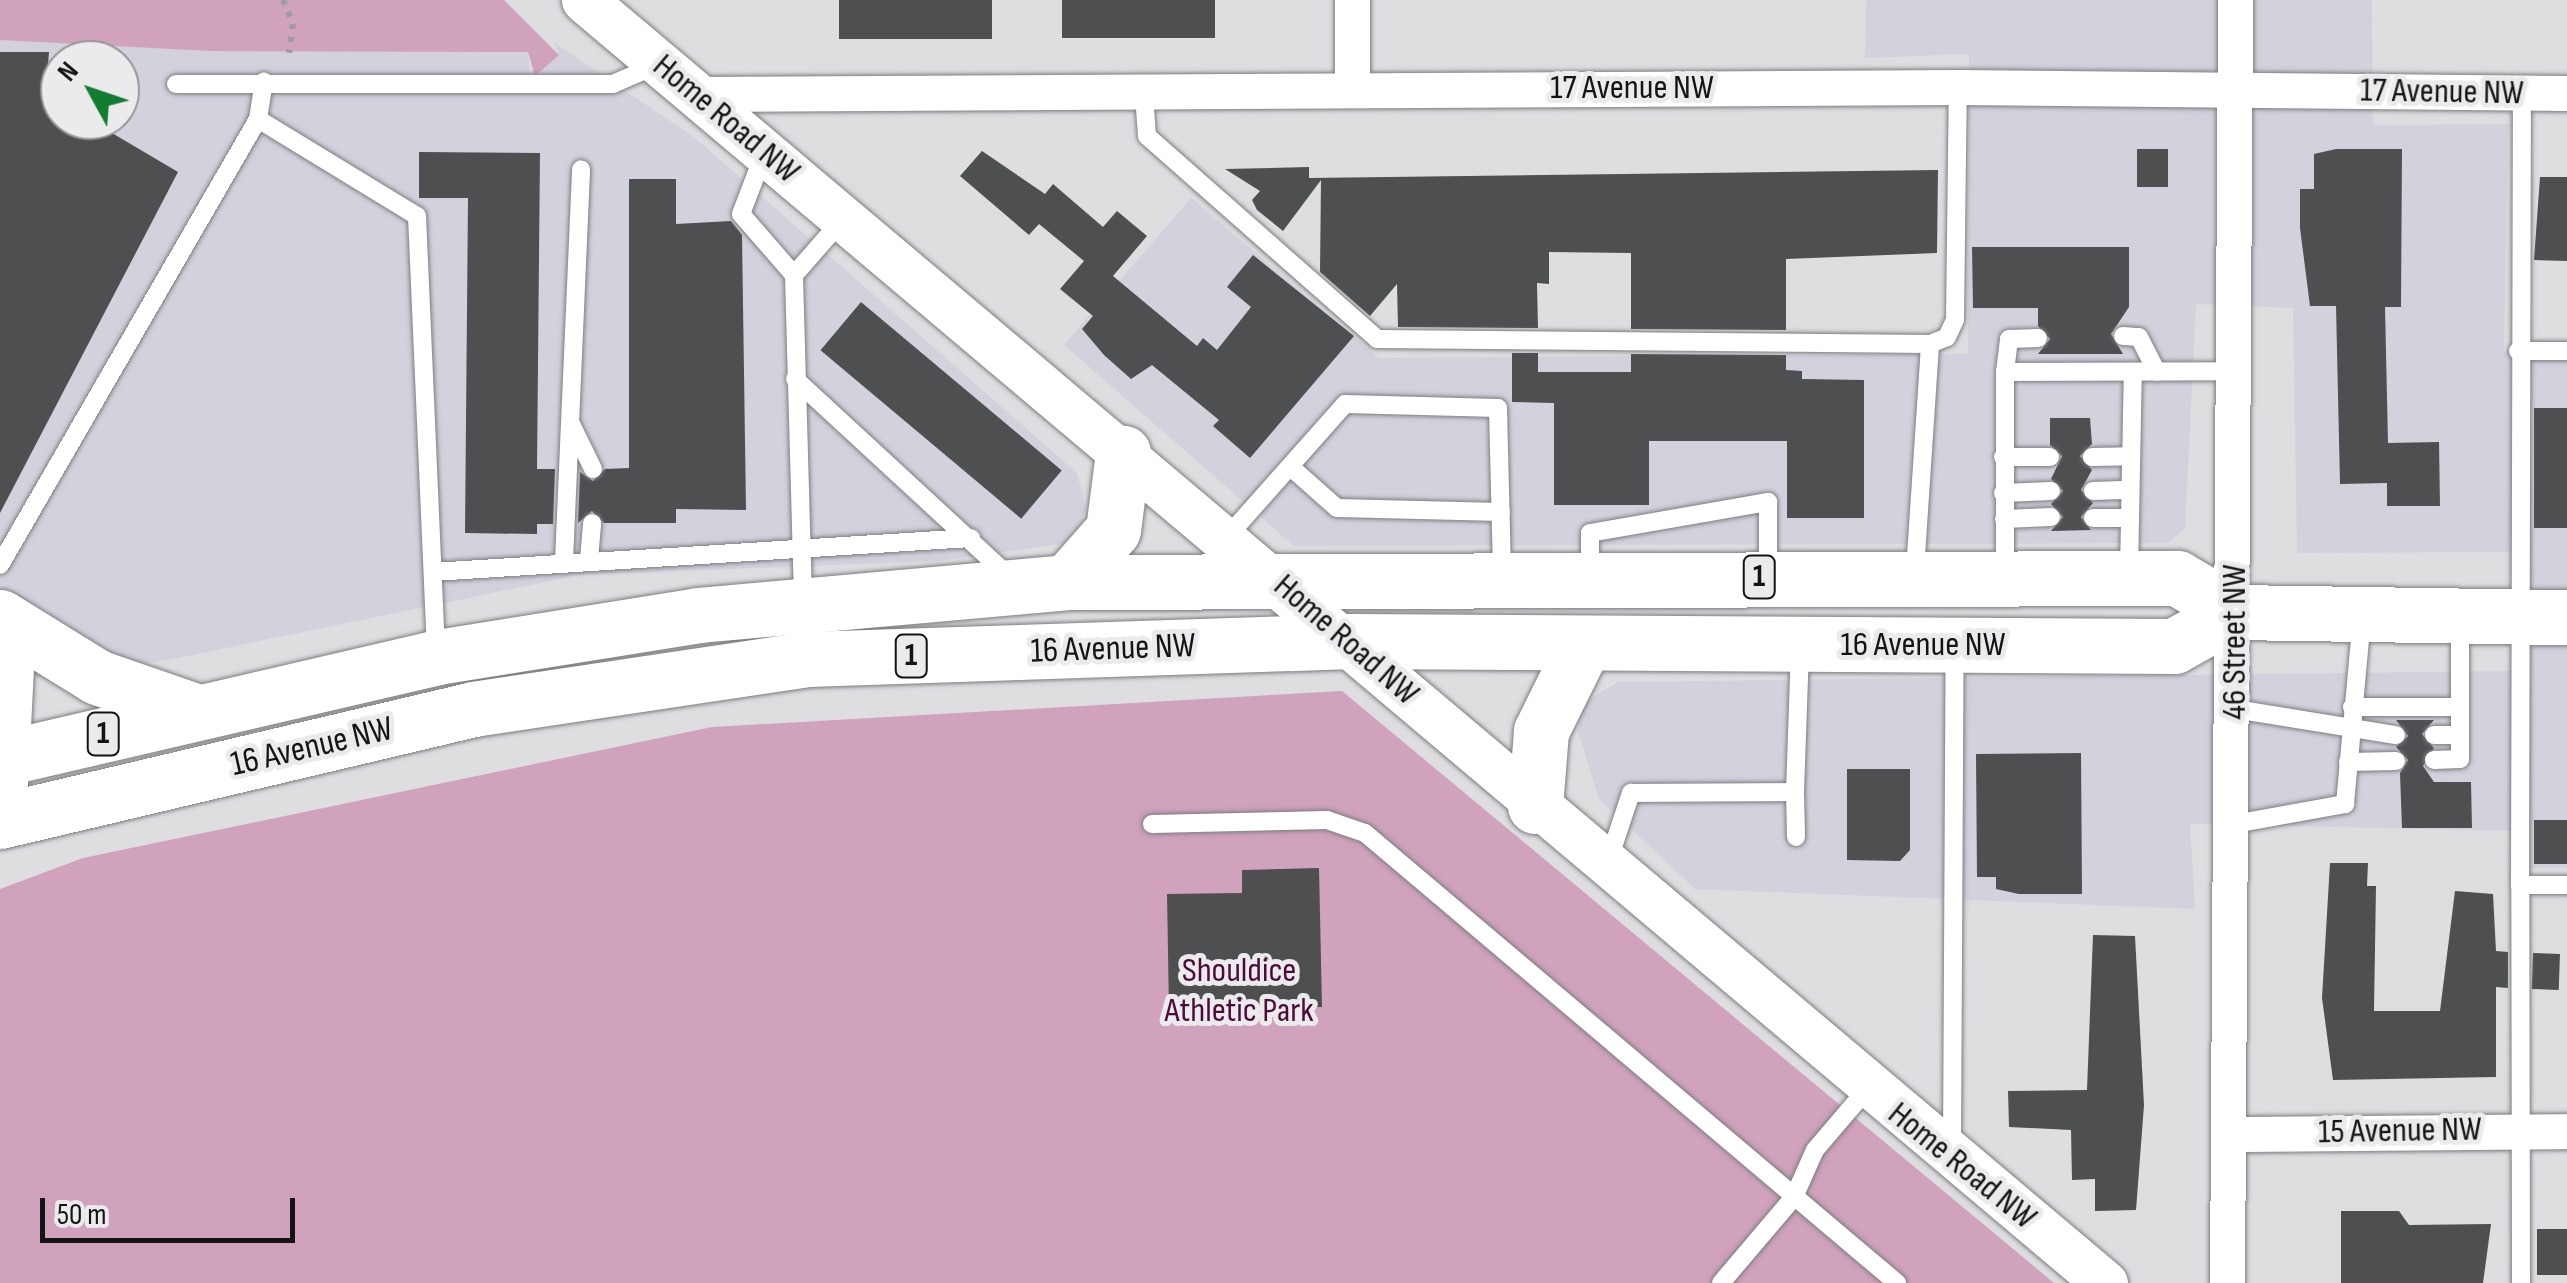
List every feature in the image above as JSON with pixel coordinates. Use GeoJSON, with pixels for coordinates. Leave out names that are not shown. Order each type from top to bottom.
{"type":"FeatureCollection","features":[{"type":"Feature","properties":{"kind":"highway"},"geometry":{"type":"LineString","coordinates":[[1042,584],[1112,530],[1123,453]]}},
{"type":"Feature","properties":{"kind":"highway","name":"16 Avenue NW"},"geometry":{"type":"LineString","coordinates":[[5,758],[437,657],[804,604],[1042,584],[1275,577],[2177,578],[2234,612],[2543,616]]}},
{"type":"Feature","properties":{"kind":"highway","name":"16 Avenue NW"},"geometry":{"type":"LineString","coordinates":[[1,821],[624,681],[807,659],[1352,641],[2174,646],[2234,612]]}},
{"type":"Feature","properties":{"kind":"highway"},"geometry":{"type":"LineString","coordinates":[[0,618],[97,677],[196,711]]}},
{"type":"Feature","properties":{"kind":"highway"},"geometry":{"type":"LineString","coordinates":[[1535,806],[1540,731],[1584,644]]}},
{"type":"Feature","properties":{"kind":"street","name":"Home Road NW"},"geometry":{"type":"LineString","coordinates":[[584,0],[1352,641],[1606,867],[2105,1283]]}},
{"type":"Feature","properties":{"kind":"street"},"geometry":{"type":"LineString","coordinates":[[1352,0],[1352,88]]}},
{"type":"Feature","properties":{"kind":"street","name":"46 Street NW"},"geometry":{"type":"LineString","coordinates":[[2227,1283],[2234,1134],[2235,0]]}},
{"type":"Feature","properties":{"kind":"street","name":"17 Avenue NW"},"geometry":{"type":"LineString","coordinates":[[698,94],[1958,87],[2567,93]]}},
{"type":"Feature","properties":{"kind":"street"},"geometry":{"type":"LineString","coordinates":[[0,618],[12,649],[1,821]]}},
{"type":"Feature","properties":{"kind":"street","name":"15 Avenue NW"},"geometry":{"type":"LineString","coordinates":[[2234,1134],[2567,1130]]}},
{"type":"Feature","properties":{"kind":"lane"},"geometry":{"type":"LineString","coordinates":[[176,84],[613,84],[660,63]]}},
{"type":"Feature","properties":{"kind":"lane"},"geometry":{"type":"LineString","coordinates":[[0,565],[258,119],[264,81]]}},
{"type":"Feature","properties":{"kind":"lane"},"geometry":{"type":"LineString","coordinates":[[1144,94],[1147,136],[1377,339],[1930,344],[1947,337],[1956,320],[1958,87]]}},
{"type":"Feature","properties":{"kind":"lane"},"geometry":{"type":"LineString","coordinates":[[2521,1283],[2520,885],[2543,616],[2518,351],[2522,94]]}},
{"type":"Feature","properties":{"kind":"lane"},"geometry":{"type":"LineString","coordinates":[[258,119],[417,216],[437,657]]}},
{"type":"Feature","properties":{"kind":"lane"},"geometry":{"type":"LineString","coordinates":[[766,152],[741,214],[794,275],[796,547],[804,604]]}},
{"type":"Feature","properties":{"kind":"lane"},"geometry":{"type":"LineString","coordinates":[[564,561],[581,170]]}},
{"type":"Feature","properties":{"kind":"lane"},"geometry":{"type":"LineString","coordinates":[[794,275],[844,218]]}},
{"type":"Feature","properties":{"kind":"lane"},"geometry":{"type":"LineString","coordinates":[[2123,336],[2139,336],[2157,372]]}},
{"type":"Feature","properties":{"kind":"lane"},"geometry":{"type":"LineString","coordinates":[[2005,577],[2003,457],[2009,338],[2038,338]]}},
{"type":"Feature","properties":{"kind":"lane"},"geometry":{"type":"LineString","coordinates":[[1915,577],[1930,344]]}},
{"type":"Feature","properties":{"kind":"lane"},"geometry":{"type":"LineString","coordinates":[[2518,351],[2567,351]]}},
{"type":"Feature","properties":{"kind":"lane"},"geometry":{"type":"LineString","coordinates":[[2005,372],[2235,371]]}},
{"type":"Feature","properties":{"kind":"lane"},"geometry":{"type":"LineString","coordinates":[[2130,578],[2133,372]]}},
{"type":"Feature","properties":{"kind":"lane"},"geometry":{"type":"LineString","coordinates":[[794,379],[971,538],[1042,584]]}},
{"type":"Feature","properties":{"kind":"lane"},"geometry":{"type":"LineString","coordinates":[[1227,537],[1294,470],[1345,404],[1498,408],[1502,578]]}},
{"type":"Feature","properties":{"kind":"lane"},"geometry":{"type":"LineString","coordinates":[[570,423],[593,469]]}},
{"type":"Feature","properties":{"kind":"lane"},"geometry":{"type":"LineString","coordinates":[[2092,457],[2131,456]]}},
{"type":"Feature","properties":{"kind":"lane"},"geometry":{"type":"LineString","coordinates":[[2003,457],[2050,457]]}},
{"type":"Feature","properties":{"kind":"lane"},"geometry":{"type":"LineString","coordinates":[[1294,470],[1337,508],[1500,512]]}},
{"type":"Feature","properties":{"kind":"lane"},"geometry":{"type":"LineString","coordinates":[[2093,491],[2130,490]]}},
{"type":"Feature","properties":{"kind":"lane"},"geometry":{"type":"LineString","coordinates":[[2003,493],[2050,491]]}},
{"type":"Feature","properties":{"kind":"lane"},"geometry":{"type":"LineString","coordinates":[[1590,577],[1590,533],[1768,502],[1768,577]]}},
{"type":"Feature","properties":{"kind":"lane"},"geometry":{"type":"LineString","coordinates":[[2004,518],[2051,517]]}},
{"type":"Feature","properties":{"kind":"lane"},"geometry":{"type":"LineString","coordinates":[[2093,518],[2128,518]]}},
{"type":"Feature","properties":{"kind":"lane"},"geometry":{"type":"LineString","coordinates":[[589,559],[592,523]]}},
{"type":"Feature","properties":{"kind":"lane"},"geometry":{"type":"LineString","coordinates":[[433,572],[589,559],[971,538]]}},
{"type":"Feature","properties":{"kind":"lane"},"geometry":{"type":"LineString","coordinates":[[2234,824],[2345,804],[2362,614]]}},
{"type":"Feature","properties":{"kind":"lane"},"geometry":{"type":"LineString","coordinates":[[2434,760],[2460,760],[2460,616]]}},
{"type":"Feature","properties":{"kind":"lane"},"geometry":{"type":"LineString","coordinates":[[1796,837],[1800,645]]}},
{"type":"Feature","properties":{"kind":"lane"},"geometry":{"type":"LineString","coordinates":[[1952,1158],[1955,645]]}},
{"type":"Feature","properties":{"kind":"lane"},"geometry":{"type":"LineString","coordinates":[[2352,706],[2460,707]]}},
{"type":"Feature","properties":{"kind":"lane"},"geometry":{"type":"LineString","coordinates":[[2235,710],[2350,732],[2396,734]]}},
{"type":"Feature","properties":{"kind":"lane"},"geometry":{"type":"LineString","coordinates":[[2434,735],[2460,735]]}},
{"type":"Feature","properties":{"kind":"lane"},"geometry":{"type":"LineString","coordinates":[[2348,762],[2396,761]]}},
{"type":"Feature","properties":{"kind":"lane"},"geometry":{"type":"LineString","coordinates":[[1606,867],[1631,794],[1796,792]]}},
{"type":"Feature","properties":{"kind":"lane"},"geometry":{"type":"LineString","coordinates":[[1152,824],[1327,820],[1365,832],[1897,1283]]}},
{"type":"Feature","properties":{"kind":"lane"},"geometry":{"type":"LineString","coordinates":[[2520,885],[2567,885]]}},
{"type":"Feature","properties":{"kind":"lane"},"geometry":{"type":"LineString","coordinates":[[1721,1283],[1794,1197],[1815,1150],[1868,1088]]}},
{"type":"Feature","properties":{"kind":"path"},"geometry":{"type":"LineString","coordinates":[[284,0],[293,24],[289,53]]}},
{"type":"Feature","properties":{"kind":"shaded area"},"geometry":{"type":"Polygon","coordinates":[[[1866,0],[2372,0],[2373,125],[2508,124],[2504,351],[2567,352],[2567,868],[2512,868],[2512,831],[2190,824],[2195,909],[1695,889],[1599,799],[1578,731],[1582,704],[1618,682],[2514,671],[2515,552],[2297,553],[2293,308],[2196,304],[2185,529],[2167,543],[1294,546],[1064,345],[1191,198],[1379,358],[1968,354],[1969,54],[1865,58],[1866,0]]]}},
{"type":"Feature","properties":{"kind":"shaded area"},"geometry":{"type":"Polygon","coordinates":[[[0,40],[40,41],[40,140],[140,140],[140,43],[528,52],[530,72],[559,55],[555,43],[695,138],[1077,473],[1086,508],[1078,533],[1062,544],[939,561],[579,575],[168,660],[0,683],[0,40]]]}},
{"type":"Feature","properties":{"kind":"green space"},"geometry":{"type":"Polygon","coordinates":[[[0,0],[504,0],[559,55],[535,76],[528,52],[210,51],[140,47],[140,40],[0,40],[0,0]]]}},
{"type":"Feature","properties":{"kind":"green space","name":"Shouldice Athletic Park"},"geometry":{"type":"Polygon","coordinates":[[[1342,691],[2054,1283],[0,1283],[0,889],[83,858],[712,727],[1342,691]]]}},
{"type":"Feature","properties":{"kind":"building"},"geometry":{"type":"Polygon","coordinates":[[[839,0],[992,0],[992,39],[839,39],[839,0]]]}},
{"type":"Feature","properties":{"kind":"building"},"geometry":{"type":"Polygon","coordinates":[[[1062,0],[1215,0],[1215,38],[1062,38],[1062,0]]]}},
{"type":"Feature","properties":{"kind":"building"},"geometry":{"type":"Polygon","coordinates":[[[0,52],[40,52],[40,140],[124,140],[178,172],[0,513],[0,52]]]}},
{"type":"Feature","properties":{"kind":"building"},"geometry":{"type":"Polygon","coordinates":[[[2137,149],[2168,149],[2168,187],[2137,187],[2137,149]]]}},
{"type":"Feature","properties":{"kind":"building"},"geometry":{"type":"Polygon","coordinates":[[[2336,149],[2402,149],[2401,307],[2385,307],[2388,443],[2439,442],[2440,506],[2387,506],[2387,483],[2340,484],[2336,306],[2310,306],[2300,228],[2300,189],[2314,189],[2314,154],[2336,149]]]}},
{"type":"Feature","properties":{"kind":"building"},"geometry":{"type":"Polygon","coordinates":[[[982,151],[1045,194],[1053,184],[1103,227],[1117,211],[1147,236],[1113,276],[1197,346],[1203,338],[1217,350],[1251,307],[1227,287],[1253,255],[1354,336],[1250,458],[1213,426],[1219,420],[1152,365],[1131,379],[1104,355],[1082,329],[1093,316],[1060,289],[1084,261],[1039,224],[1029,235],[960,176],[982,151]]]}},
{"type":"Feature","properties":{"kind":"building"},"geometry":{"type":"Polygon","coordinates":[[[419,152],[540,153],[537,469],[555,469],[553,524],[537,524],[537,534],[465,533],[468,198],[419,198],[419,152]]]}},
{"type":"Feature","properties":{"kind":"building"},"geometry":{"type":"Polygon","coordinates":[[[1309,167],[1309,178],[1938,170],[1937,253],[1786,259],[1786,330],[1631,329],[1631,253],[1549,252],[1549,284],[1537,283],[1538,328],[1398,327],[1397,284],[1370,316],[1320,272],[1321,180],[1283,231],[1257,210],[1252,200],[1260,191],[1225,169],[1309,167]]]}},
{"type":"Feature","properties":{"kind":"building"},"geometry":{"type":"Polygon","coordinates":[[[2540,177],[2567,177],[2567,261],[2534,260],[2540,177]]]}},
{"type":"Feature","properties":{"kind":"building"},"geometry":{"type":"Polygon","coordinates":[[[629,179],[676,179],[676,224],[731,221],[742,235],[746,510],[676,509],[676,523],[604,523],[592,511],[578,523],[580,472],[593,481],[605,469],[629,468],[629,179]]]}},
{"type":"Feature","properties":{"kind":"building"},"geometry":{"type":"Polygon","coordinates":[[[1972,247],[2129,247],[2129,307],[2111,334],[2123,354],[2038,354],[2050,339],[2038,326],[2038,308],[1973,308],[1972,247]]]}},
{"type":"Feature","properties":{"kind":"building"},"geometry":{"type":"Polygon","coordinates":[[[861,302],[1062,470],[1021,519],[821,350],[861,302]]]}},
{"type":"Feature","properties":{"kind":"building"},"geometry":{"type":"Polygon","coordinates":[[[1512,353],[1538,353],[1538,372],[1631,372],[1631,354],[1786,355],[1786,370],[1802,371],[1802,379],[1864,380],[1864,518],[1787,518],[1787,441],[1649,441],[1649,505],[1554,505],[1554,403],[1512,402],[1512,353]]]}},
{"type":"Feature","properties":{"kind":"building"},"geometry":{"type":"Polygon","coordinates":[[[2534,408],[2567,408],[2567,528],[2534,528],[2534,408]]]}},
{"type":"Feature","properties":{"kind":"building"},"geometry":{"type":"Polygon","coordinates":[[[2050,418],[2090,418],[2092,444],[2080,456],[2092,470],[2081,490],[2093,503],[2081,517],[2091,530],[2051,531],[2063,517],[2051,504],[2063,491],[2051,479],[2062,456],[2050,445],[2050,418]]]}},
{"type":"Feature","properties":{"kind":"building"},"geometry":{"type":"Polygon","coordinates":[[[2396,720],[2434,720],[2422,734],[2434,748],[2423,766],[2434,782],[2471,782],[2472,828],[2402,828],[2400,773],[2408,760],[2396,747],[2408,736],[2396,720]]]}},
{"type":"Feature","properties":{"kind":"building"},"geometry":{"type":"Polygon","coordinates":[[[2081,753],[2082,894],[2019,894],[1996,889],[1996,877],[1977,877],[1976,754],[2081,753]]]}},
{"type":"Feature","properties":{"kind":"building"},"geometry":{"type":"Polygon","coordinates":[[[1847,769],[1910,769],[1910,850],[1900,861],[1847,860],[1847,769]]]}},
{"type":"Feature","properties":{"kind":"building"},"geometry":{"type":"Polygon","coordinates":[[[2534,820],[2567,820],[2567,864],[2534,864],[2534,820]]]}},
{"type":"Feature","properties":{"kind":"building"},"geometry":{"type":"Polygon","coordinates":[[[2330,863],[2368,863],[2367,886],[2376,886],[2374,1011],[2440,1011],[2455,891],[2493,894],[2496,951],[2508,952],[2508,988],[2496,987],[2496,1077],[2333,1080],[2322,998],[2330,863]]]}},
{"type":"Feature","properties":{"kind":"building"},"geometry":{"type":"Polygon","coordinates":[[[1319,868],[1322,1007],[1169,1010],[1167,894],[1242,893],[1242,870],[1319,868]]]}},
{"type":"Feature","properties":{"kind":"building"},"geometry":{"type":"Polygon","coordinates":[[[2093,935],[2135,936],[2144,1105],[2136,1210],[2095,1211],[2095,1179],[2072,1180],[2071,1130],[2009,1127],[2008,1091],[2087,1090],[2093,935]]]}},
{"type":"Feature","properties":{"kind":"building"},"geometry":{"type":"Polygon","coordinates":[[[2533,953],[2560,954],[2559,990],[2532,989],[2533,953]]]}},
{"type":"Feature","properties":{"kind":"building"},"geometry":{"type":"Polygon","coordinates":[[[2341,1211],[2399,1211],[2409,1225],[2491,1224],[2483,1283],[2341,1283],[2341,1211]]]}},
{"type":"Feature","properties":{"kind":"building"},"geometry":{"type":"Polygon","coordinates":[[[2537,1229],[2567,1229],[2567,1275],[2537,1275],[2537,1229]]]}}]}
